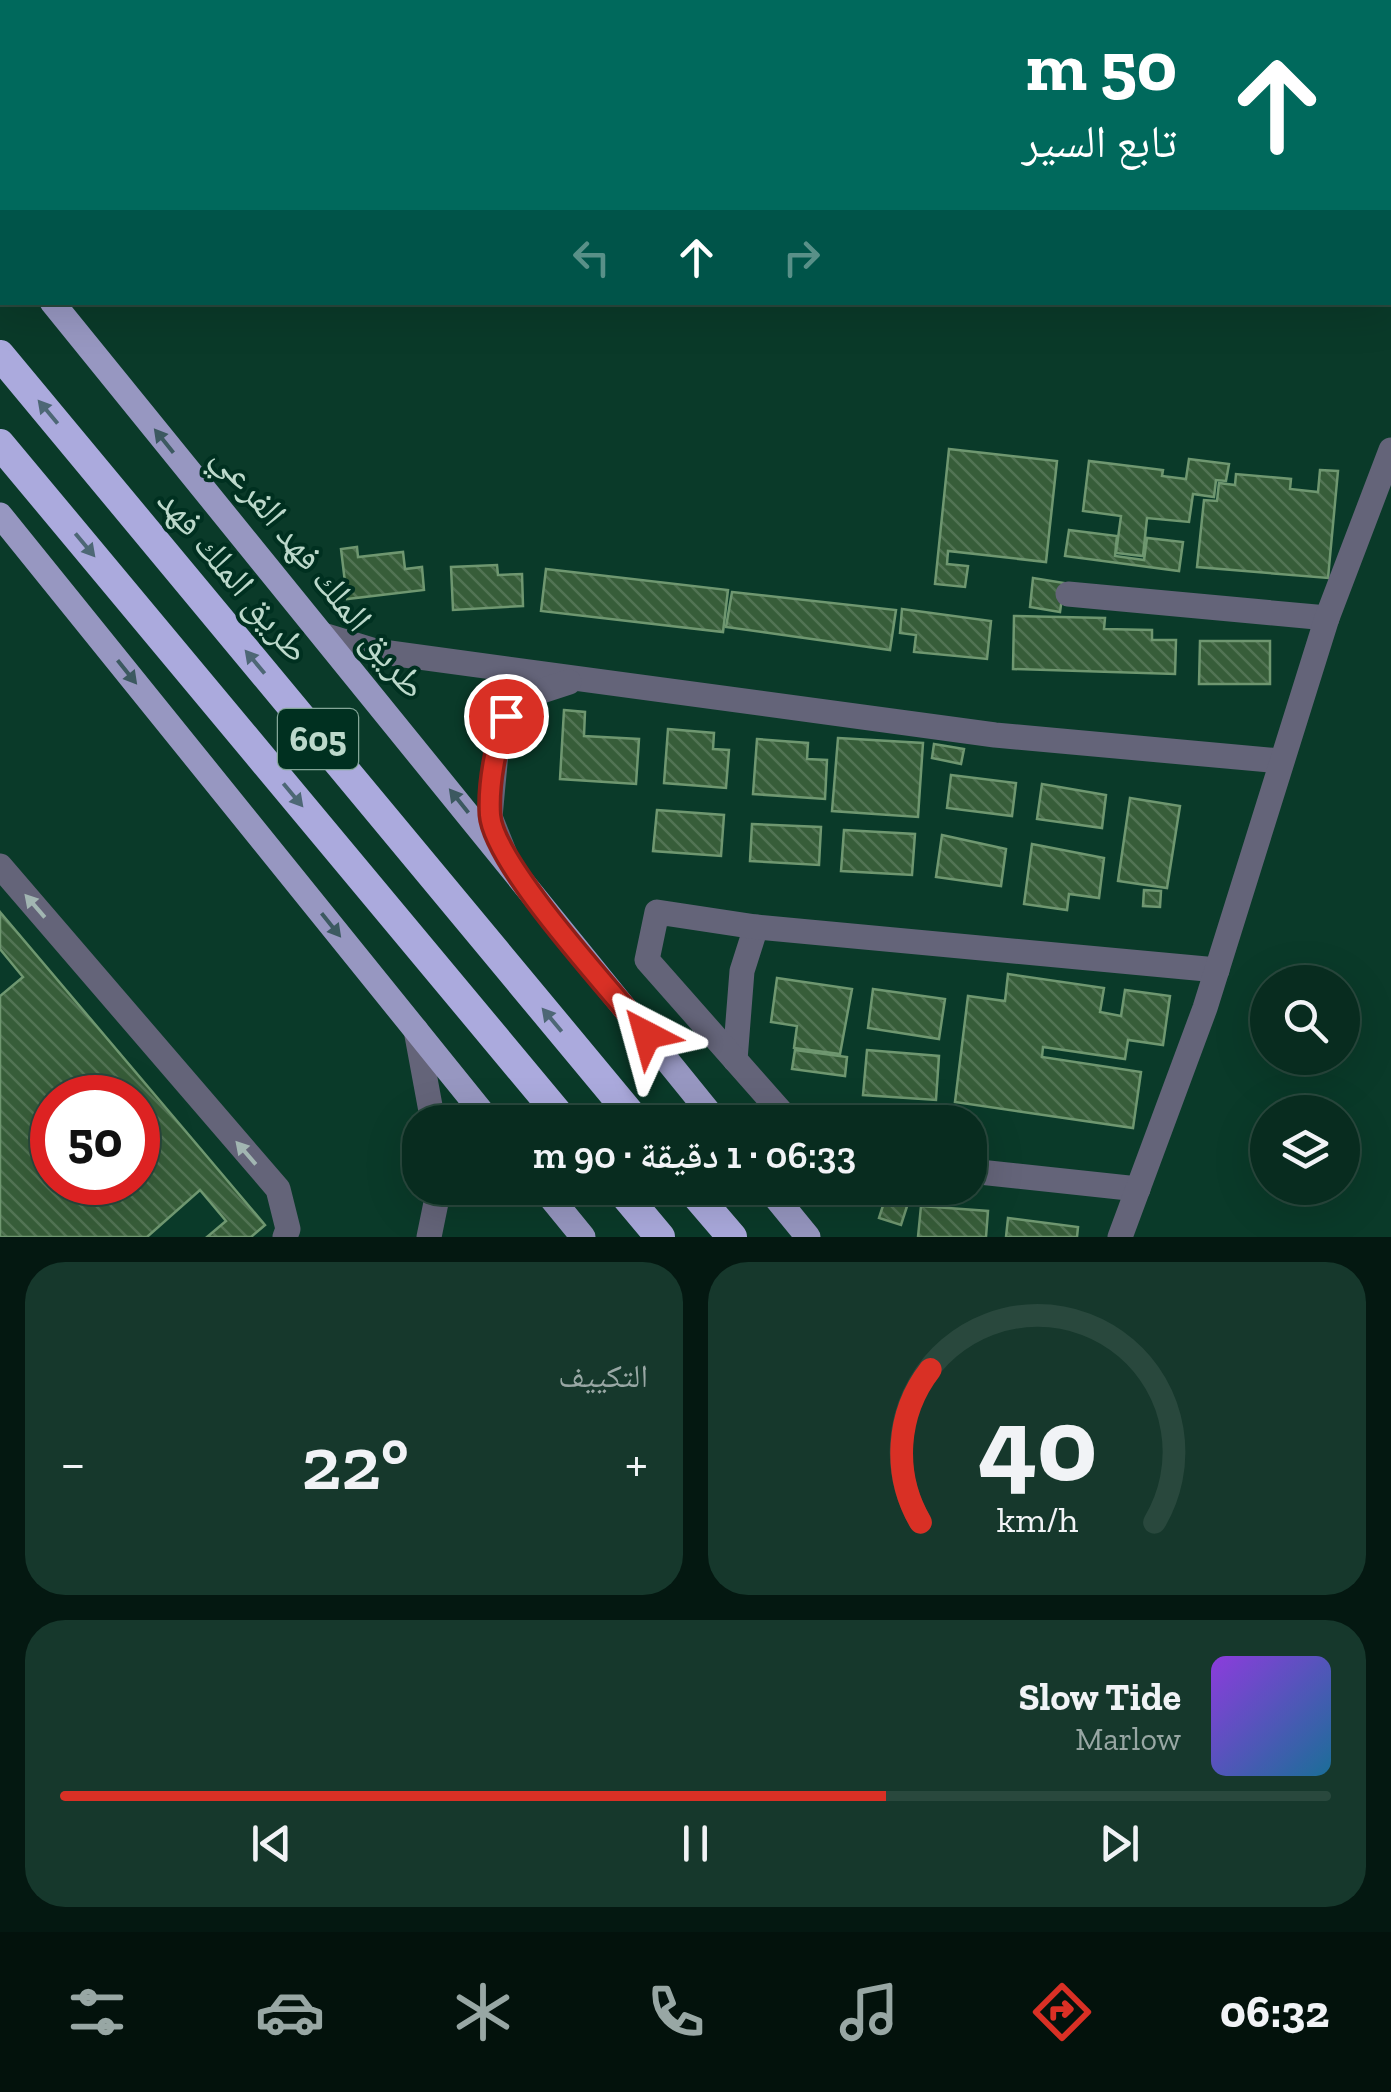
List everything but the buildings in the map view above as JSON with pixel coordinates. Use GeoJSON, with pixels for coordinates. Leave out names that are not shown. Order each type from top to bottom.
{"type":"FeatureCollection","features":[{"type":"Feature","properties":{"kind":"highway","name":"طريق الملك فهد"},"geometry":{"type":"LineString","coordinates":[[0,355],[622,1105]]}},
{"type":"Feature","properties":{"kind":"highway","name":"605"},"geometry":{"type":"LineString","coordinates":[[0,444],[551,1105]]}},
{"type":"Feature","properties":{"kind":"highway"},"geometry":{"type":"LineString","coordinates":[[633,1205],[660,1237]]}},
{"type":"Feature","properties":{"kind":"highway"},"geometry":{"type":"LineString","coordinates":[[705,1205],[732,1237]]}},
{"type":"Feature","properties":{"kind":"main road","name":"طريق الملك فهد الفرعي"},"geometry":{"type":"LineString","coordinates":[[54,305],[702,1105]]}},
{"type":"Feature","properties":{"kind":"main road"},"geometry":{"type":"LineString","coordinates":[[0,515],[476,1105]]}},
{"type":"Feature","properties":{"kind":"main road"},"geometry":{"type":"LineString","coordinates":[[557,1205],[582,1237]]}},
{"type":"Feature","properties":{"kind":"main road"},"geometry":{"type":"LineString","coordinates":[[782,1205],[808,1237]]}},
{"type":"Feature","properties":{"kind":"street"},"geometry":{"type":"LineString","coordinates":[[1120,1237],[1217,970],[1327,618],[1391,450]]}},
{"type":"Feature","properties":{"kind":"street"},"geometry":{"type":"LineString","coordinates":[[1068,594],[1327,618]]}},
{"type":"Feature","properties":{"kind":"street"},"geometry":{"type":"LineString","coordinates":[[323,635],[375,651],[995,735],[1280,761]]}},
{"type":"Feature","properties":{"kind":"street"},"geometry":{"type":"LineString","coordinates":[[508,861],[490,817],[498,742],[506,716],[523,697],[578,679]]}},
{"type":"Feature","properties":{"kind":"street"},"geometry":{"type":"LineString","coordinates":[[0,866],[278,1190],[288,1229],[285,1237]]}},
{"type":"Feature","properties":{"kind":"street"},"geometry":{"type":"LineString","coordinates":[[775,1105],[647,960],[657,912],[756,927],[1217,970]]}},
{"type":"Feature","properties":{"kind":"street"},"geometry":{"type":"LineString","coordinates":[[735,1060],[742,971],[756,927]]}},
{"type":"Feature","properties":{"kind":"street"},"geometry":{"type":"LineString","coordinates":[[416,1030],[430,1105]]}},
{"type":"Feature","properties":{"kind":"street"},"geometry":{"type":"LineString","coordinates":[[987,1173],[1138,1189]]}},
{"type":"Feature","properties":{"kind":"street"},"geometry":{"type":"LineString","coordinates":[[429,1237],[436,1205]]}},
{"type":"Feature","properties":{"kind":"route"},"geometry":{"type":"LineString","coordinates":[[506,716],[498,742],[490,817],[508,861],[647,1035]]}}]}
